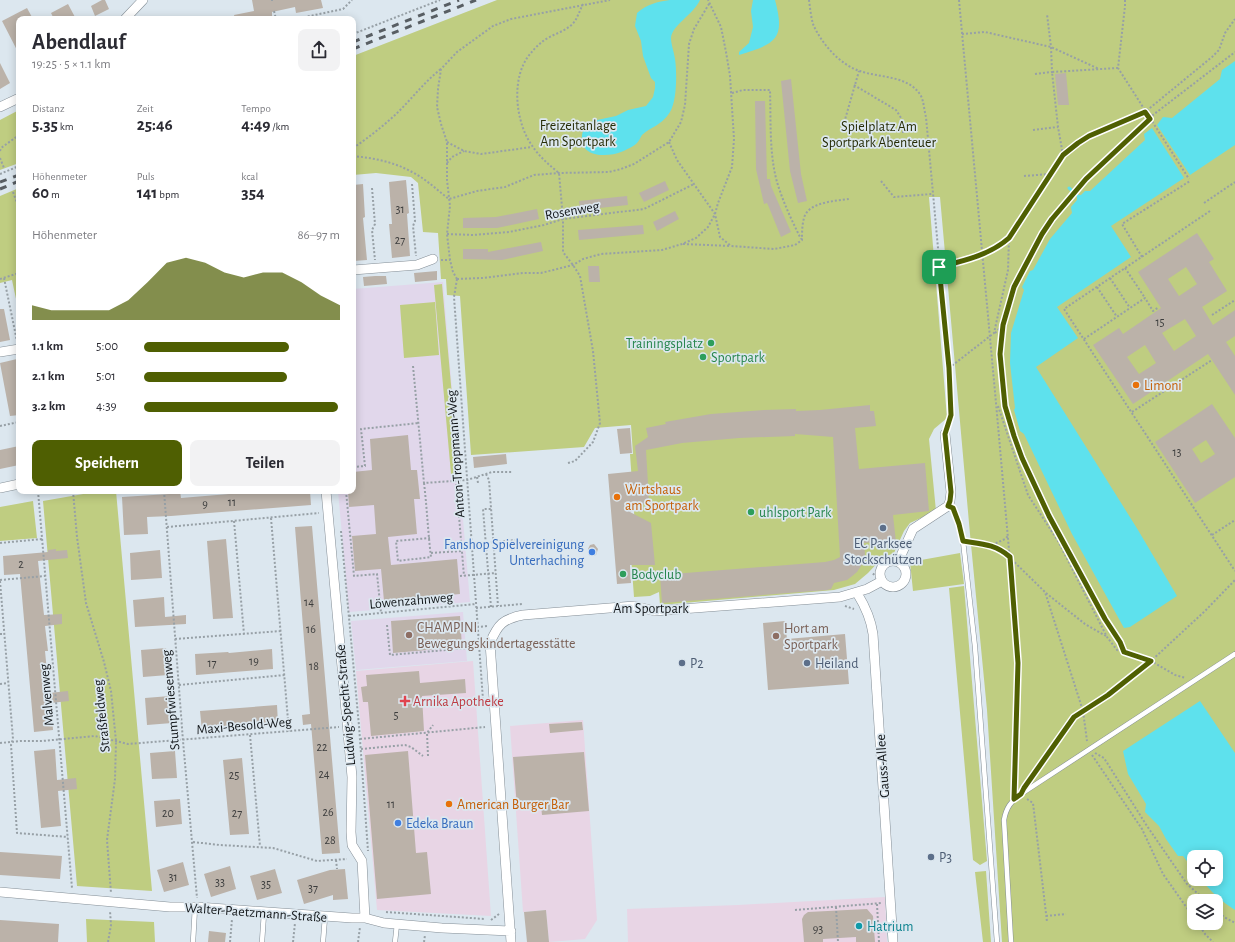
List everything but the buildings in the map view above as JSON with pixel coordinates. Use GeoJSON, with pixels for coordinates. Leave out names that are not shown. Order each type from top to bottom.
{"type":"FeatureCollection","features":[{"type":"Feature","properties":{"kind":"street"},"geometry":{"type":"LineString","coordinates":[[128,16],[143,0]]}},
{"type":"Feature","properties":{"kind":"street"},"geometry":{"type":"LineString","coordinates":[[0,107],[16,99]]}},
{"type":"Feature","properties":{"kind":"street"},"geometry":{"type":"LineString","coordinates":[[356,270],[416,265],[433,259]]}},
{"type":"Feature","properties":{"kind":"street"},"geometry":{"type":"LineString","coordinates":[[0,352],[16,346]]}},
{"type":"Feature","properties":{"kind":"street"},"geometry":{"type":"LineString","coordinates":[[897,558],[905,567],[907,573],[905,582],[894,588],[887,586],[882,581],[880,575],[882,568],[886,563],[897,558],[913,529],[948,506],[950,501],[951,492],[945,434]]}},
{"type":"Feature","properties":{"kind":"street"},"geometry":{"type":"LineString","coordinates":[[0,488],[16,485]]}},
{"type":"Feature","properties":{"kind":"street","name":"Ludwig-Specht-Straße"},"geometry":{"type":"LineString","coordinates":[[326,494],[352,777],[352,845],[362,861],[363,918]]}},
{"type":"Feature","properties":{"kind":"street","name":"Am Sportpark"},"geometry":{"type":"LineString","coordinates":[[512,942],[490,643],[495,629],[499,624],[509,618],[523,615],[634,606],[655,612],[840,597],[857,592],[882,581]]}},
{"type":"Feature","properties":{"kind":"street","name":"Gauss-Allee"},"geometry":{"type":"LineString","coordinates":[[857,592],[871,622],[873,634],[893,942]]}},
{"type":"Feature","properties":{"kind":"street","name":"Walter-Paetzmann-Straße"},"geometry":{"type":"LineString","coordinates":[[0,892],[232,911],[363,918],[384,923],[511,931]]}},
{"type":"Feature","properties":{"kind":"lane"},"geometry":{"type":"LineString","coordinates":[[948,506],[953,508],[963,541],[976,662],[997,942]]}},
{"type":"Feature","properties":{"kind":"lane"},"geometry":{"type":"LineString","coordinates":[[1011,942],[1004,820],[1005,812],[1014,799],[1235,654]]}},
{"type":"Feature","properties":{"kind":"lane"},"geometry":{"type":"LineString","coordinates":[[193,942],[196,907]]}},
{"type":"Feature","properties":{"kind":"lane"},"geometry":{"type":"LineString","coordinates":[[262,942],[264,913]]}},
{"type":"Feature","properties":{"kind":"lane"},"geometry":{"type":"LineString","coordinates":[[323,942],[326,916]]}},
{"type":"Feature","properties":{"kind":"lane"},"geometry":{"type":"LineString","coordinates":[[395,942],[397,924]]}},
{"type":"Feature","properties":{"kind":"path"},"geometry":{"type":"LineString","coordinates":[[310,16],[343,9],[352,0]]}},
{"type":"Feature","properties":{"kind":"path"},"geometry":{"type":"LineString","coordinates":[[356,33],[433,1],[440,0]]}},
{"type":"Feature","properties":{"kind":"path"},"geometry":{"type":"LineString","coordinates":[[356,146],[394,116],[434,75],[442,69],[457,52],[493,26],[511,18],[610,0]]}},
{"type":"Feature","properties":{"kind":"path"},"geometry":{"type":"LineString","coordinates":[[442,69],[438,89],[437,107],[447,142],[449,199],[447,234],[450,260],[453,272],[457,279],[482,278],[523,273],[541,273],[573,265],[583,259],[601,254],[662,250],[696,238],[708,227],[715,214],[732,166],[734,139],[732,93],[728,64],[721,27],[708,0]]}},
{"type":"Feature","properties":{"kind":"path"},"geometry":{"type":"LineString","coordinates":[[809,0],[813,24],[824,43],[839,59],[859,71],[900,80],[913,87],[921,95],[926,117],[949,368],[951,418],[945,434]]}},
{"type":"Feature","properties":{"kind":"path"},"geometry":{"type":"LineString","coordinates":[[959,0],[983,253],[1018,663],[1014,799]]}},
{"type":"Feature","properties":{"kind":"path"},"geometry":{"type":"LineString","coordinates":[[1125,0],[1118,68],[1189,179],[1122,224],[1142,256]]}},
{"type":"Feature","properties":{"kind":"path"},"geometry":{"type":"LineString","coordinates":[[568,463],[576,461],[593,442],[600,423],[593,351],[580,276],[563,252],[563,219],[559,173],[532,147],[519,116],[517,88],[522,68],[530,54],[542,41],[558,34],[574,22],[583,4]]}},
{"type":"Feature","properties":{"kind":"path"},"geometry":{"type":"LineString","coordinates":[[449,199],[477,191],[505,187],[534,175],[608,172],[620,169],[634,164],[669,142],[681,122],[685,105],[688,44],[694,29],[709,4]]}},
{"type":"Feature","properties":{"kind":"path"},"geometry":{"type":"LineString","coordinates":[[274,11],[275,16]]}},
{"type":"Feature","properties":{"kind":"path"},"geometry":{"type":"LineString","coordinates":[[1047,14],[1058,127],[1063,155]]}},
{"type":"Feature","properties":{"kind":"path"},"geometry":{"type":"LineString","coordinates":[[939,267],[970,259],[1003,243],[1009,238],[1063,155],[1089,136],[1145,112],[1212,58],[1219,50],[1224,33],[1235,19]]}},
{"type":"Feature","properties":{"kind":"path"},"geometry":{"type":"LineString","coordinates":[[962,34],[985,32],[1051,47],[1101,69]]}},
{"type":"Feature","properties":{"kind":"path"},"geometry":{"type":"LineString","coordinates":[[1124,652],[1120,642],[1105,619],[1049,516],[1022,458],[1005,406],[1002,388],[1000,354],[1003,325],[1010,300],[1020,274],[1042,234],[1072,194],[1149,118],[1235,52]]}},
{"type":"Feature","properties":{"kind":"path"},"geometry":{"type":"LineString","coordinates":[[1035,74],[1118,68]]}},
{"type":"Feature","properties":{"kind":"path"},"geometry":{"type":"LineString","coordinates":[[842,130],[859,71]]}},
{"type":"Feature","properties":{"kind":"path"},"geometry":{"type":"LineString","coordinates":[[854,85],[896,110],[903,121],[903,133]]}},
{"type":"Feature","properties":{"kind":"path"},"geometry":{"type":"LineString","coordinates":[[732,93],[743,90],[770,90],[771,140],[777,181],[782,198],[802,240]]}},
{"type":"Feature","properties":{"kind":"path"},"geometry":{"type":"LineString","coordinates":[[1032,130],[1058,127]]}},
{"type":"Feature","properties":{"kind":"path"},"geometry":{"type":"LineString","coordinates":[[0,151],[16,137]]}},
{"type":"Feature","properties":{"kind":"path"},"geometry":{"type":"LineString","coordinates":[[447,142],[464,151],[481,154],[532,147]]}},
{"type":"Feature","properties":{"kind":"path"},"geometry":{"type":"LineString","coordinates":[[669,142],[677,160],[715,214],[720,237],[732,246]]}},
{"type":"Feature","properties":{"kind":"path"},"geometry":{"type":"LineString","coordinates":[[448,163],[452,157],[464,151]]}},
{"type":"Feature","properties":{"kind":"path"},"geometry":{"type":"LineString","coordinates":[[356,156],[378,159],[400,166],[413,172],[449,199]]}},
{"type":"Feature","properties":{"kind":"path"},"geometry":{"type":"LineString","coordinates":[[0,158],[4,168]]}},
{"type":"Feature","properties":{"kind":"path"},"geometry":{"type":"LineString","coordinates":[[0,174],[16,167]]}},
{"type":"Feature","properties":{"kind":"path"},"geometry":{"type":"LineString","coordinates":[[1024,176],[1050,174]]}},
{"type":"Feature","properties":{"kind":"path"},"geometry":{"type":"LineString","coordinates":[[881,181],[894,197],[932,194]]}},
{"type":"Feature","properties":{"kind":"path"},"geometry":{"type":"LineString","coordinates":[[1204,202],[1235,182]]}},
{"type":"Feature","properties":{"kind":"path"},"geometry":{"type":"LineString","coordinates":[[412,184],[416,265]]}},
{"type":"Feature","properties":{"kind":"path","name":"Rosenweg"},"geometry":{"type":"LineString","coordinates":[[447,234],[509,232],[544,225],[563,219],[644,210],[694,184]]}},
{"type":"Feature","properties":{"kind":"path"},"geometry":{"type":"LineString","coordinates":[[372,188],[374,224],[372,230],[375,268]]}},
{"type":"Feature","properties":{"kind":"path"},"geometry":{"type":"LineString","coordinates":[[13,192],[16,200]]}},
{"type":"Feature","properties":{"kind":"path"},"geometry":{"type":"LineString","coordinates":[[682,244],[774,249],[795,245],[802,240],[804,217],[808,210],[817,205],[849,198]]}},
{"type":"Feature","properties":{"kind":"path"},"geometry":{"type":"LineString","coordinates":[[1210,211],[1064,309],[1235,571]]}},
{"type":"Feature","properties":{"kind":"path"},"geometry":{"type":"LineString","coordinates":[[994,333],[1008,270],[1009,238]]}},
{"type":"Feature","properties":{"kind":"path"},"geometry":{"type":"LineString","coordinates":[[1125,268],[1153,310],[1159,307]]}},
{"type":"Feature","properties":{"kind":"path"},"geometry":{"type":"LineString","coordinates":[[0,279],[16,274]]}},
{"type":"Feature","properties":{"kind":"path"},"geometry":{"type":"LineString","coordinates":[[4,278],[16,335]]}},
{"type":"Feature","properties":{"kind":"path"},"geometry":{"type":"LineString","coordinates":[[1110,278],[1130,308]]}},
{"type":"Feature","properties":{"kind":"path","name":"Anton-Troppmann-Weg"},"geometry":{"type":"LineString","coordinates":[[457,279],[454,297],[478,627]]}},
{"type":"Feature","properties":{"kind":"path"},"geometry":{"type":"LineString","coordinates":[[1097,287],[1117,316]]}},
{"type":"Feature","properties":{"kind":"path"},"geometry":{"type":"LineString","coordinates":[[1084,339],[1145,298]]}},
{"type":"Feature","properties":{"kind":"path"},"geometry":{"type":"LineString","coordinates":[[1212,315],[1235,300]]}},
{"type":"Feature","properties":{"kind":"path"},"geometry":{"type":"LineString","coordinates":[[949,368],[990,337],[1003,325]]}},
{"type":"Feature","properties":{"kind":"path"},"geometry":{"type":"LineString","coordinates":[[1132,412],[1212,360]]}},
{"type":"Feature","properties":{"kind":"path"},"geometry":{"type":"LineString","coordinates":[[413,366],[432,558],[398,561],[396,541],[430,538]]}},
{"type":"Feature","properties":{"kind":"path"},"geometry":{"type":"LineString","coordinates":[[996,403],[1028,495],[1058,541],[1107,637],[1117,650],[1151,661],[1175,675],[1193,681]]}},
{"type":"Feature","properties":{"kind":"path"},"geometry":{"type":"LineString","coordinates":[[0,426],[16,423]]}},
{"type":"Feature","properties":{"kind":"path"},"geometry":{"type":"LineString","coordinates":[[356,467],[365,466],[361,429],[419,423]]}},
{"type":"Feature","properties":{"kind":"path"},"geometry":{"type":"LineString","coordinates":[[424,483],[467,480],[492,472],[512,472]]}},
{"type":"Feature","properties":{"kind":"path"},"geometry":{"type":"LineString","coordinates":[[486,474],[489,480],[498,606]]}},
{"type":"Feature","properties":{"kind":"path"},"geometry":{"type":"LineString","coordinates":[[477,477],[478,483]]}},
{"type":"Feature","properties":{"kind":"path"},"geometry":{"type":"LineString","coordinates":[[456,480],[464,576]]}},
{"type":"Feature","properties":{"kind":"path","name":"Malvenweg"},"geometry":{"type":"LineString","coordinates":[[38,494],[72,898]]}},
{"type":"Feature","properties":{"kind":"path","name":"Straßfeldweg"},"geometry":{"type":"LineString","coordinates":[[74,494],[77,537],[86,603],[111,691],[116,741],[115,779],[107,840],[111,889],[108,942]]}},
{"type":"Feature","properties":{"kind":"path","name":"Stumpfwiesenweg"},"geometry":{"type":"LineString","coordinates":[[164,494],[183,740],[193,842],[196,907]]}},
{"type":"Feature","properties":{"kind":"path"},"geometry":{"type":"LineString","coordinates":[[346,494],[354,576],[377,574],[380,613]]}},
{"type":"Feature","properties":{"kind":"path"},"geometry":{"type":"LineString","coordinates":[[491,509],[483,509],[491,607]]}},
{"type":"Feature","properties":{"kind":"path"},"geometry":{"type":"LineString","coordinates":[[167,528],[318,513]]}},
{"type":"Feature","properties":{"kind":"path"},"geometry":{"type":"LineString","coordinates":[[271,518],[289,732]]}},
{"type":"Feature","properties":{"kind":"path"},"geometry":{"type":"LineString","coordinates":[[1212,535],[1235,520]]}},
{"type":"Feature","properties":{"kind":"path"},"geometry":{"type":"LineString","coordinates":[[234,522],[244,634]]}},
{"type":"Feature","properties":{"kind":"path"},"geometry":{"type":"LineString","coordinates":[[340,530],[361,749],[368,857]]}},
{"type":"Feature","properties":{"kind":"path"},"geometry":{"type":"LineString","coordinates":[[992,545],[1005,539],[1008,535]]}},
{"type":"Feature","properties":{"kind":"path"},"geometry":{"type":"LineString","coordinates":[[0,543],[42,539]]}},
{"type":"Feature","properties":{"kind":"path"},"geometry":{"type":"LineString","coordinates":[[471,544],[517,540]]}},
{"type":"Feature","properties":{"kind":"path"},"geometry":{"type":"LineString","coordinates":[[963,541],[992,545],[1002,550],[1045,592],[1085,624],[1107,637]]}},
{"type":"Feature","properties":{"kind":"path"},"geometry":{"type":"LineString","coordinates":[[431,553],[462,551]]}},
{"type":"Feature","properties":{"kind":"path"},"geometry":{"type":"LineString","coordinates":[[872,575],[885,560],[897,558]]}},
{"type":"Feature","properties":{"kind":"path"},"geometry":{"type":"LineString","coordinates":[[460,576],[496,573]]}},
{"type":"Feature","properties":{"kind":"path"},"geometry":{"type":"LineString","coordinates":[[45,576],[0,581],[13,739],[11,742],[17,833],[68,837]]}},
{"type":"Feature","properties":{"kind":"path"},"geometry":{"type":"LineString","coordinates":[[1047,922],[1033,803],[1021,794],[1024,788],[1074,717],[1108,695],[1151,661],[1235,580]]}},
{"type":"Feature","properties":{"kind":"path"},"geometry":{"type":"LineString","coordinates":[[1045,592],[1083,711],[1089,750],[1142,829],[1163,874],[1187,908]]}},
{"type":"Feature","properties":{"kind":"path","name":"Löwenzahnweg"},"geometry":{"type":"LineString","coordinates":[[349,616],[476,604]]}},
{"type":"Feature","properties":{"kind":"path"},"geometry":{"type":"LineString","coordinates":[[839,606],[846,606],[855,609],[859,613]]}},
{"type":"Feature","properties":{"kind":"path"},"geometry":{"type":"LineString","coordinates":[[387,625],[390,655],[479,647]]}},
{"type":"Feature","properties":{"kind":"path"},"geometry":{"type":"LineString","coordinates":[[175,639],[207,638],[281,631]]}},
{"type":"Feature","properties":{"kind":"path"},"geometry":{"type":"LineString","coordinates":[[179,685],[285,675]]}},
{"type":"Feature","properties":{"kind":"path"},"geometry":{"type":"LineString","coordinates":[[0,684],[8,683]]}},
{"type":"Feature","properties":{"kind":"path"},"geometry":{"type":"LineString","coordinates":[[428,756],[427,733],[434,725]]}},
{"type":"Feature","properties":{"kind":"path","name":"Maxi-Besold-Weg"},"geometry":{"type":"LineString","coordinates":[[0,743],[95,736],[128,744],[347,727]]}},
{"type":"Feature","properties":{"kind":"path"},"geometry":{"type":"LineString","coordinates":[[360,739],[485,727]]}},
{"type":"Feature","properties":{"kind":"path"},"geometry":{"type":"LineString","coordinates":[[250,735],[260,846]]}},
{"type":"Feature","properties":{"kind":"path"},"geometry":{"type":"LineString","coordinates":[[361,749],[404,745],[411,747],[423,756]]}},
{"type":"Feature","properties":{"kind":"path"},"geometry":{"type":"LineString","coordinates":[[1089,750],[1104,758],[1147,826],[1187,884],[1198,894]]}},
{"type":"Feature","properties":{"kind":"path"},"geometry":{"type":"LineString","coordinates":[[193,842],[220,845],[260,846],[273,848],[317,861],[347,859]]}},
{"type":"Feature","properties":{"kind":"path"},"geometry":{"type":"LineString","coordinates":[[336,860],[337,870]]}},
{"type":"Feature","properties":{"kind":"path"},"geometry":{"type":"LineString","coordinates":[[795,910],[877,904],[879,942]]}},
{"type":"Feature","properties":{"kind":"path"},"geometry":{"type":"LineString","coordinates":[[836,907],[838,942]]}},
{"type":"Feature","properties":{"kind":"path"},"geometry":{"type":"LineString","coordinates":[[230,942],[232,911]]}},
{"type":"Feature","properties":{"kind":"path"},"geometry":{"type":"LineString","coordinates":[[379,912],[492,920],[500,913]]}},
{"type":"Feature","properties":{"kind":"path"},"geometry":{"type":"LineString","coordinates":[[1046,916],[1066,914]]}},
{"type":"Feature","properties":{"kind":"path"},"geometry":{"type":"LineString","coordinates":[[293,942],[295,915]]}},
{"type":"Feature","properties":{"kind":"path"},"geometry":{"type":"LineString","coordinates":[[1223,916],[1235,923]]}},
{"type":"Feature","properties":{"kind":"path"},"geometry":{"type":"LineString","coordinates":[[358,942],[363,918]]}},
{"type":"Feature","properties":{"kind":"path"},"geometry":{"type":"LineString","coordinates":[[1202,930],[1213,942]]}},
{"type":"Feature","properties":{"kind":"shaded area"},"geometry":{"type":"Polygon","coordinates":[[[443,282],[470,602],[349,612],[338,494],[356,494],[356,289],[443,282]]]}},
{"type":"Feature","properties":{"kind":"shaded area","name":"CHAMPINI Bewegungskindertagesstätte"},"geometry":{"type":"Polygon","coordinates":[[[463,612],[467,661],[356,670],[351,621],[463,612]]]}},
{"type":"Feature","properties":{"kind":"shaded area"},"geometry":{"type":"Polygon","coordinates":[[[473,661],[491,916],[377,910],[356,671],[473,661]]]}},
{"type":"Feature","properties":{"kind":"shaded area"},"geometry":{"type":"Polygon","coordinates":[[[583,720],[597,920],[585,939],[549,942],[546,910],[523,912],[510,726],[583,720]]]}},
{"type":"Feature","properties":{"kind":"shaded area"},"geometry":{"type":"Polygon","coordinates":[[[885,897],[887,942],[628,942],[627,909],[885,897]]]}},
{"type":"Feature","properties":{"kind":"green space"},"geometry":{"type":"Polygon","coordinates":[[[497,0],[1235,0],[1235,942],[1002,942],[987,710],[940,197],[929,197],[947,418],[934,429],[929,439],[936,511],[910,523],[904,531],[894,553],[882,558],[855,584],[834,590],[660,605],[659,592],[650,596],[634,597],[631,556],[637,555],[630,454],[633,454],[631,425],[595,428],[584,447],[471,455],[460,296],[447,295],[446,279],[441,279],[438,233],[423,232],[418,183],[411,177],[376,173],[356,175],[356,55],[497,0]]]}},
{"type":"Feature","properties":{"kind":"green space"},"geometry":{"type":"Polygon","coordinates":[[[16,112],[16,164],[0,170],[0,120],[16,112]]]}},
{"type":"Feature","properties":{"kind":"green space"},"geometry":{"type":"Polygon","coordinates":[[[16,189],[16,299],[12,280],[0,283],[0,196],[16,189]]]}},
{"type":"Feature","properties":{"kind":"green space"},"geometry":{"type":"Polygon","coordinates":[[[442,284],[459,474],[451,474],[434,285],[442,284]]]}},
{"type":"Feature","properties":{"kind":"green space"},"geometry":{"type":"Polygon","coordinates":[[[435,302],[439,355],[404,358],[400,305],[435,302]]]}},
{"type":"Feature","properties":{"kind":"green space"},"geometry":{"type":"Polygon","coordinates":[[[83,494],[116,494],[152,891],[77,886],[43,501],[83,494]]]}},
{"type":"Feature","properties":{"kind":"green space"},"geometry":{"type":"Polygon","coordinates":[[[33,501],[37,538],[0,541],[0,507],[33,501]]]}},
{"type":"Feature","properties":{"kind":"green space"},"geometry":{"type":"Polygon","coordinates":[[[960,553],[964,584],[913,591],[910,562],[960,553]]]}},
{"type":"Feature","properties":{"kind":"green space"},"geometry":{"type":"Polygon","coordinates":[[[964,586],[987,861],[980,865],[973,860],[949,588],[964,586]]]}},
{"type":"Feature","properties":{"kind":"green space"},"geometry":{"type":"Polygon","coordinates":[[[986,871],[991,942],[983,942],[975,872],[986,871]]]}},
{"type":"Feature","properties":{"kind":"green space"},"geometry":{"type":"Polygon","coordinates":[[[86,919],[154,922],[155,942],[87,942],[86,919]]]}},
{"type":"Feature","properties":{"kind":"water"},"geometry":{"type":"Polygon","coordinates":[[[670,0],[700,0],[672,33],[671,43],[675,59],[676,79],[674,101],[670,112],[667,117],[642,135],[637,143],[627,149],[610,155],[591,153],[586,150],[583,145],[582,133],[586,124],[616,116],[628,110],[646,106],[653,97],[655,82],[651,78],[643,56],[641,41],[635,26],[637,13],[652,4],[670,0]]]}},
{"type":"Feature","properties":{"kind":"water"},"geometry":{"type":"Polygon","coordinates":[[[753,0],[775,0],[778,13],[778,32],[775,38],[769,43],[739,55],[739,52],[749,43],[753,27],[751,11],[753,0]]]}},
{"type":"Feature","properties":{"kind":"water"},"geometry":{"type":"Polygon","coordinates":[[[1235,61],[1235,145],[1190,175],[1157,125],[1163,117],[1172,118],[1220,79],[1222,70],[1235,61]]]}},
{"type":"Feature","properties":{"kind":"water"},"geometry":{"type":"Polygon","coordinates":[[[1152,128],[1184,178],[1111,226],[1131,257],[1057,307],[1078,338],[1036,367],[1138,530],[1177,596],[1130,627],[1124,628],[1072,534],[1024,434],[1020,431],[1014,410],[1010,363],[1011,333],[1024,290],[1022,287],[1050,239],[1072,213],[1071,207],[1077,200],[1077,195],[1081,195],[1085,191],[1090,191],[1145,140],[1144,134],[1152,128]]]}},
{"type":"Feature","properties":{"kind":"water"},"geometry":{"type":"Polygon","coordinates":[[[1200,701],[1235,753],[1235,910],[1223,901],[1223,894],[1214,894],[1206,886],[1223,886],[1223,850],[1187,850],[1187,861],[1183,856],[1178,856],[1159,826],[1145,812],[1146,804],[1128,774],[1123,751],[1200,701]]]}},
{"type":"Feature","properties":{"kind":"waterway"},"geometry":{"type":"LineString","coordinates":[[1069,188],[1077,195]]}},
{"type":"Feature","properties":{"kind":"railway"},"geometry":{"type":"LineString","coordinates":[[356,41],[459,0]]}},
{"type":"Feature","properties":{"kind":"railway"},"geometry":{"type":"LineString","coordinates":[[356,48],[476,0]]}},
{"type":"Feature","properties":{"kind":"railway"},"geometry":{"type":"LineString","coordinates":[[0,182],[16,176]]}},
{"type":"Feature","properties":{"kind":"railway"},"geometry":{"type":"LineString","coordinates":[[0,189],[16,182]]}},
{"type":"Feature","properties":{"kind":"place","name":"Trainingsplatz"},"geometry":{"type":"Point","coordinates":[711,343]}},
{"type":"Feature","properties":{"kind":"place","name":"Sportpark"},"geometry":{"type":"Point","coordinates":[703,357]}},
{"type":"Feature","properties":{"kind":"place","name":"Limoni"},"geometry":{"type":"Point","coordinates":[1136,385]}},
{"type":"Feature","properties":{"kind":"place","name":"Wirtshaus am Sportpark"},"geometry":{"type":"Point","coordinates":[617,497]}},
{"type":"Feature","properties":{"kind":"place","name":"uhlsport Park"},"geometry":{"type":"Point","coordinates":[751,512]}},
{"type":"Feature","properties":{"kind":"place","name":"EC Parksee Stockschützen"},"geometry":{"type":"Point","coordinates":[883,528]}},
{"type":"Feature","properties":{"kind":"place","name":"Fanshop Spielvereinigung Unterhaching"},"geometry":{"type":"Point","coordinates":[592,552]}},
{"type":"Feature","properties":{"kind":"place","name":"Bodyclub"},"geometry":{"type":"Point","coordinates":[623,574]}},
{"type":"Feature","properties":{"kind":"place","name":"CHAMPINI Bewegungskindertagesstätte"},"geometry":{"type":"Point","coordinates":[409,635]}},
{"type":"Feature","properties":{"kind":"place","name":"Hort am Sportpark"},"geometry":{"type":"Point","coordinates":[776,636]}},
{"type":"Feature","properties":{"kind":"place","name":"P2"},"geometry":{"type":"Point","coordinates":[682,663]}},
{"type":"Feature","properties":{"kind":"place","name":"Heiland"},"geometry":{"type":"Point","coordinates":[807,663]}},
{"type":"Feature","properties":{"kind":"place","name":"Arnika Apotheke"},"geometry":{"type":"Point","coordinates":[405,701]}},
{"type":"Feature","properties":{"kind":"place","name":"American Burger Bar"},"geometry":{"type":"Point","coordinates":[449,804]}},
{"type":"Feature","properties":{"kind":"place","name":"Edeka Braun"},"geometry":{"type":"Point","coordinates":[398,823]}},
{"type":"Feature","properties":{"kind":"place","name":"P3"},"geometry":{"type":"Point","coordinates":[931,857]}},
{"type":"Feature","properties":{"kind":"place","name":"Hatrium"},"geometry":{"type":"Point","coordinates":[859,926]}},
{"type":"Feature","properties":{"kind":"route"},"geometry":{"type":"LineString","coordinates":[[1145,112],[1150,119],[1086,179],[1052,219],[1042,234],[1014,287],[1003,325],[1000,354],[1002,388],[1005,406],[1014,436],[1022,458],[1049,516],[1058,530],[1105,619],[1120,642],[1124,652],[1151,661],[1108,695],[1074,717],[1021,794],[1014,799],[1018,663],[1010,557],[1002,550],[992,545],[963,541],[953,508],[948,506],[951,492],[945,434],[951,415],[949,368],[939,267],[970,259],[1003,243],[1009,238],[1063,155],[1089,136],[1145,112]]}},
{"type":"Feature","properties":{"kind":"park label","name":"Freizeitanlage Am Sportpark"},"geometry":{"type":"Point","coordinates":[578,134]}},
{"type":"Feature","properties":{"kind":"park label","name":"Spielplatz Am Sportpark Abenteuer"},"geometry":{"type":"Point","coordinates":[879,134]}}]}
